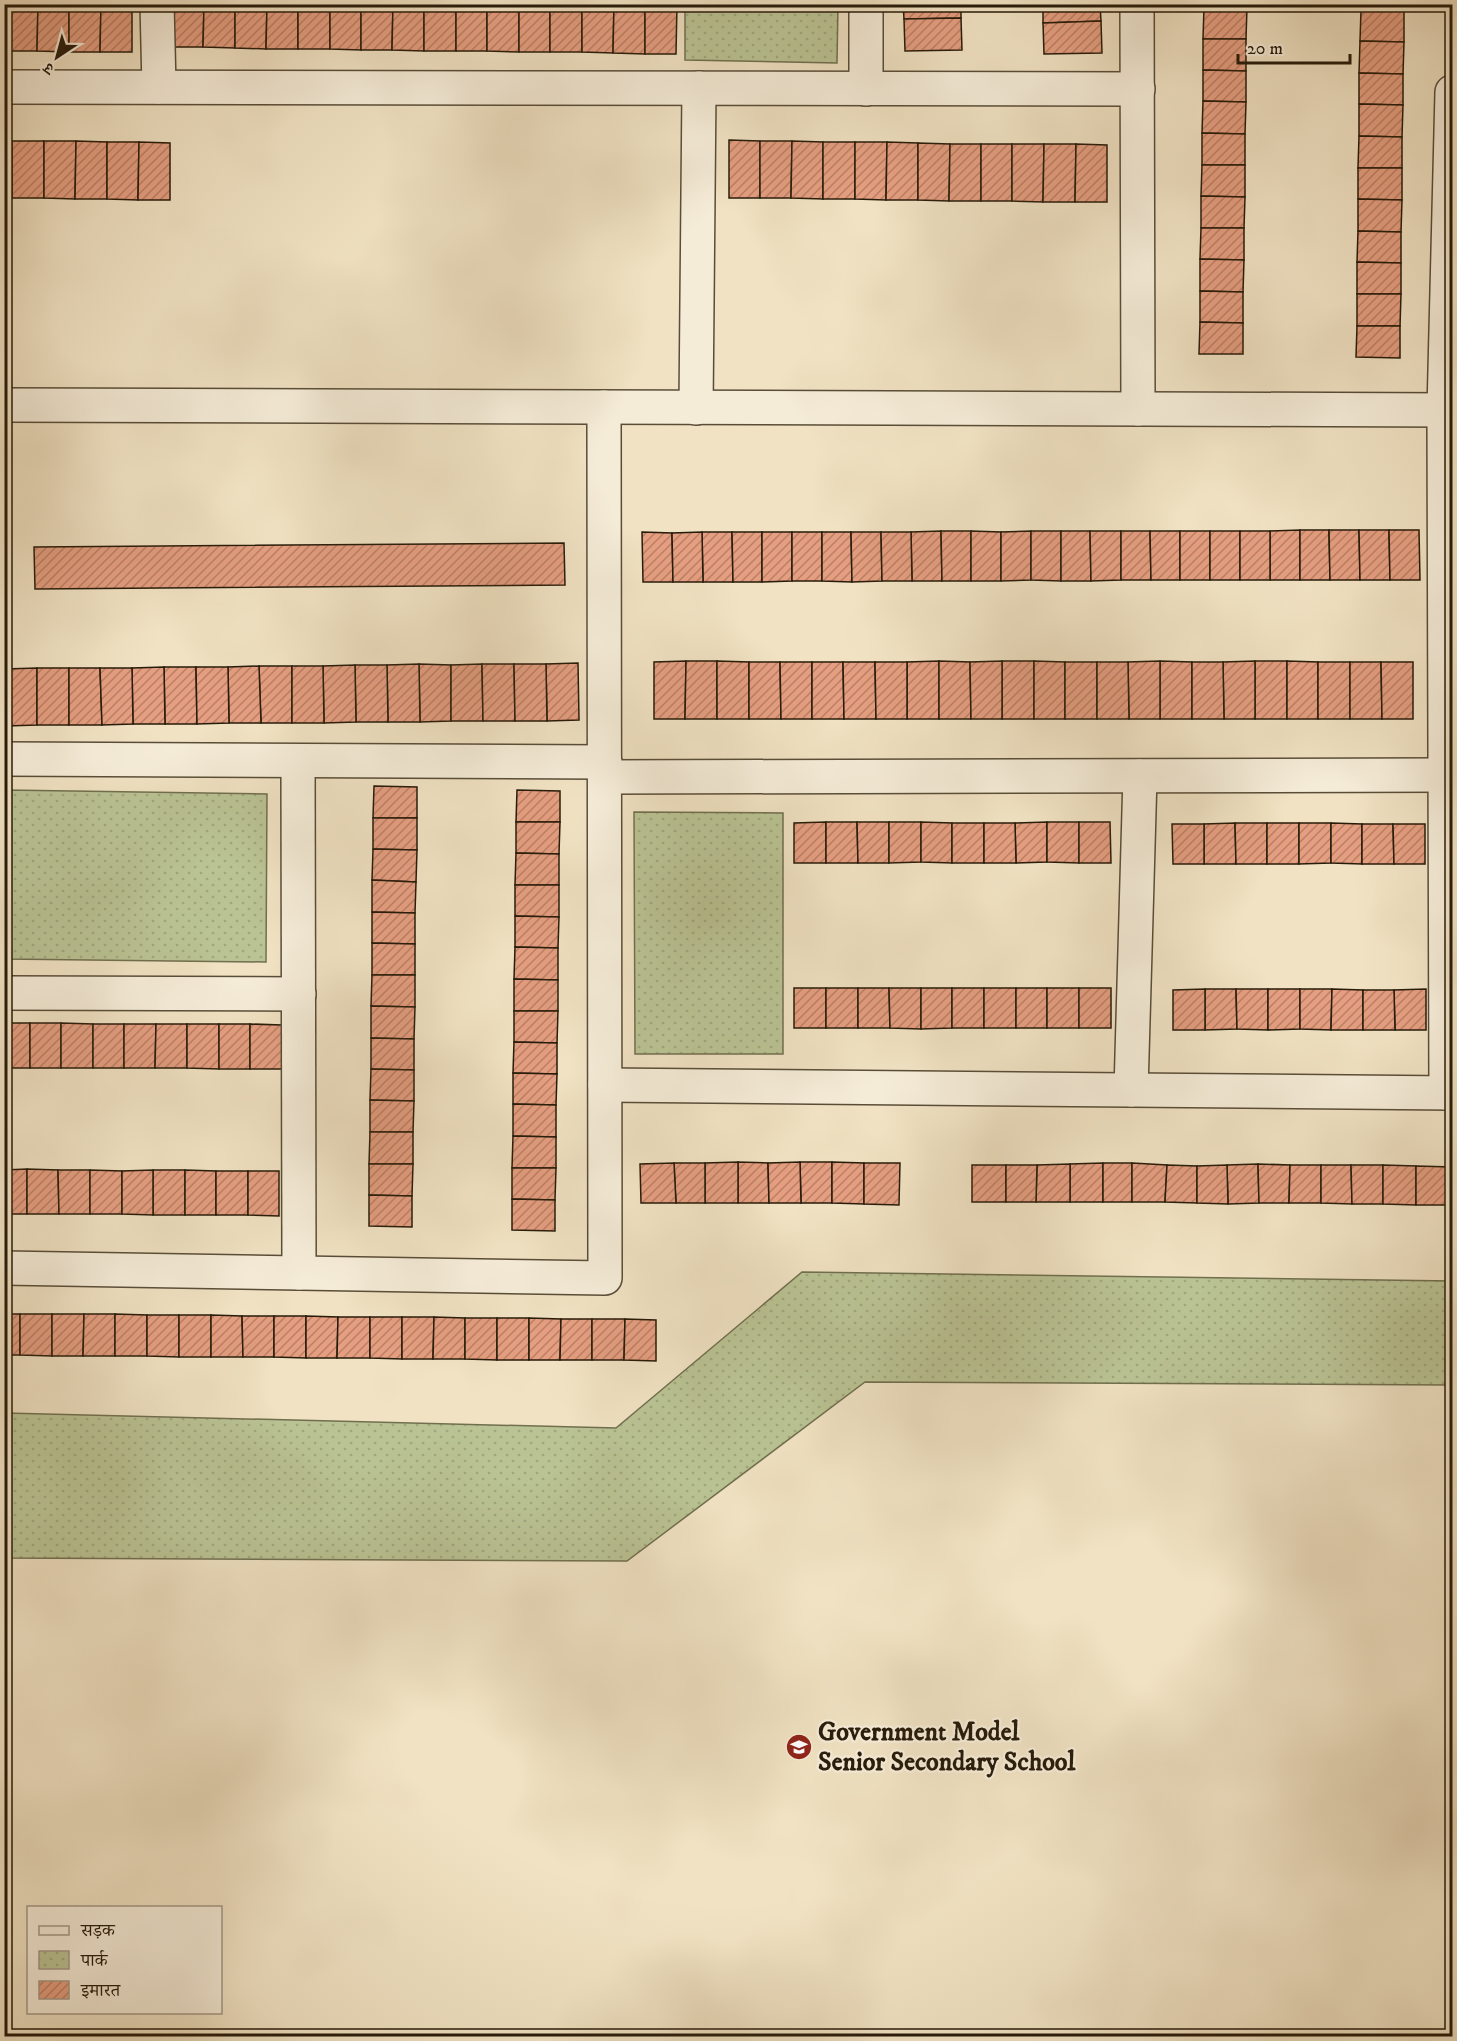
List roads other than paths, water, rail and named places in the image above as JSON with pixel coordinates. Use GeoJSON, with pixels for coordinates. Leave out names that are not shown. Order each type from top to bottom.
{"type":"FeatureCollection","features":[{"type":"Feature","properties":{"kind":"street"},"geometry":{"type":"LineString","coordinates":[[157,4],[159,87]]}},
{"type":"Feature","properties":{"kind":"street"},"geometry":{"type":"LineString","coordinates":[[866,4],[866,89]]}},
{"type":"Feature","properties":{"kind":"street"},"geometry":{"type":"LineString","coordinates":[[1137,4],[1138,409]]}},
{"type":"Feature","properties":{"kind":"street"},"geometry":{"type":"LineString","coordinates":[[4,87],[1138,89]]}},
{"type":"Feature","properties":{"kind":"street"},"geometry":{"type":"LineString","coordinates":[[696,408],[699,88]]}},
{"type":"Feature","properties":{"kind":"street"},"geometry":{"type":"LineString","coordinates":[[605,1085],[1449,1093],[1445,775],[1452,92]]}},
{"type":"Feature","properties":{"kind":"street"},"geometry":{"type":"LineString","coordinates":[[4,405],[1448,410]]}},
{"type":"Feature","properties":{"kind":"street"},"geometry":{"type":"LineString","coordinates":[[4,1268],[605,1278],[604,407]]}},
{"type":"Feature","properties":{"kind":"street"},"geometry":{"type":"LineString","coordinates":[[4,759],[298,761],[605,769],[1140,776],[1445,775]]}},
{"type":"Feature","properties":{"kind":"street"},"geometry":{"type":"LineString","coordinates":[[298,761],[299,1273]]}},
{"type":"Feature","properties":{"kind":"street"},"geometry":{"type":"LineString","coordinates":[[1131,1090],[1140,776]]}},
{"type":"Feature","properties":{"kind":"street"},"geometry":{"type":"LineString","coordinates":[[4,993],[298,994]]}},
{"type":"Feature","properties":{"kind":"place","name":"Government Model Senior Secondary School"},"geometry":{"type":"Point","coordinates":[799,1747]}}]}
